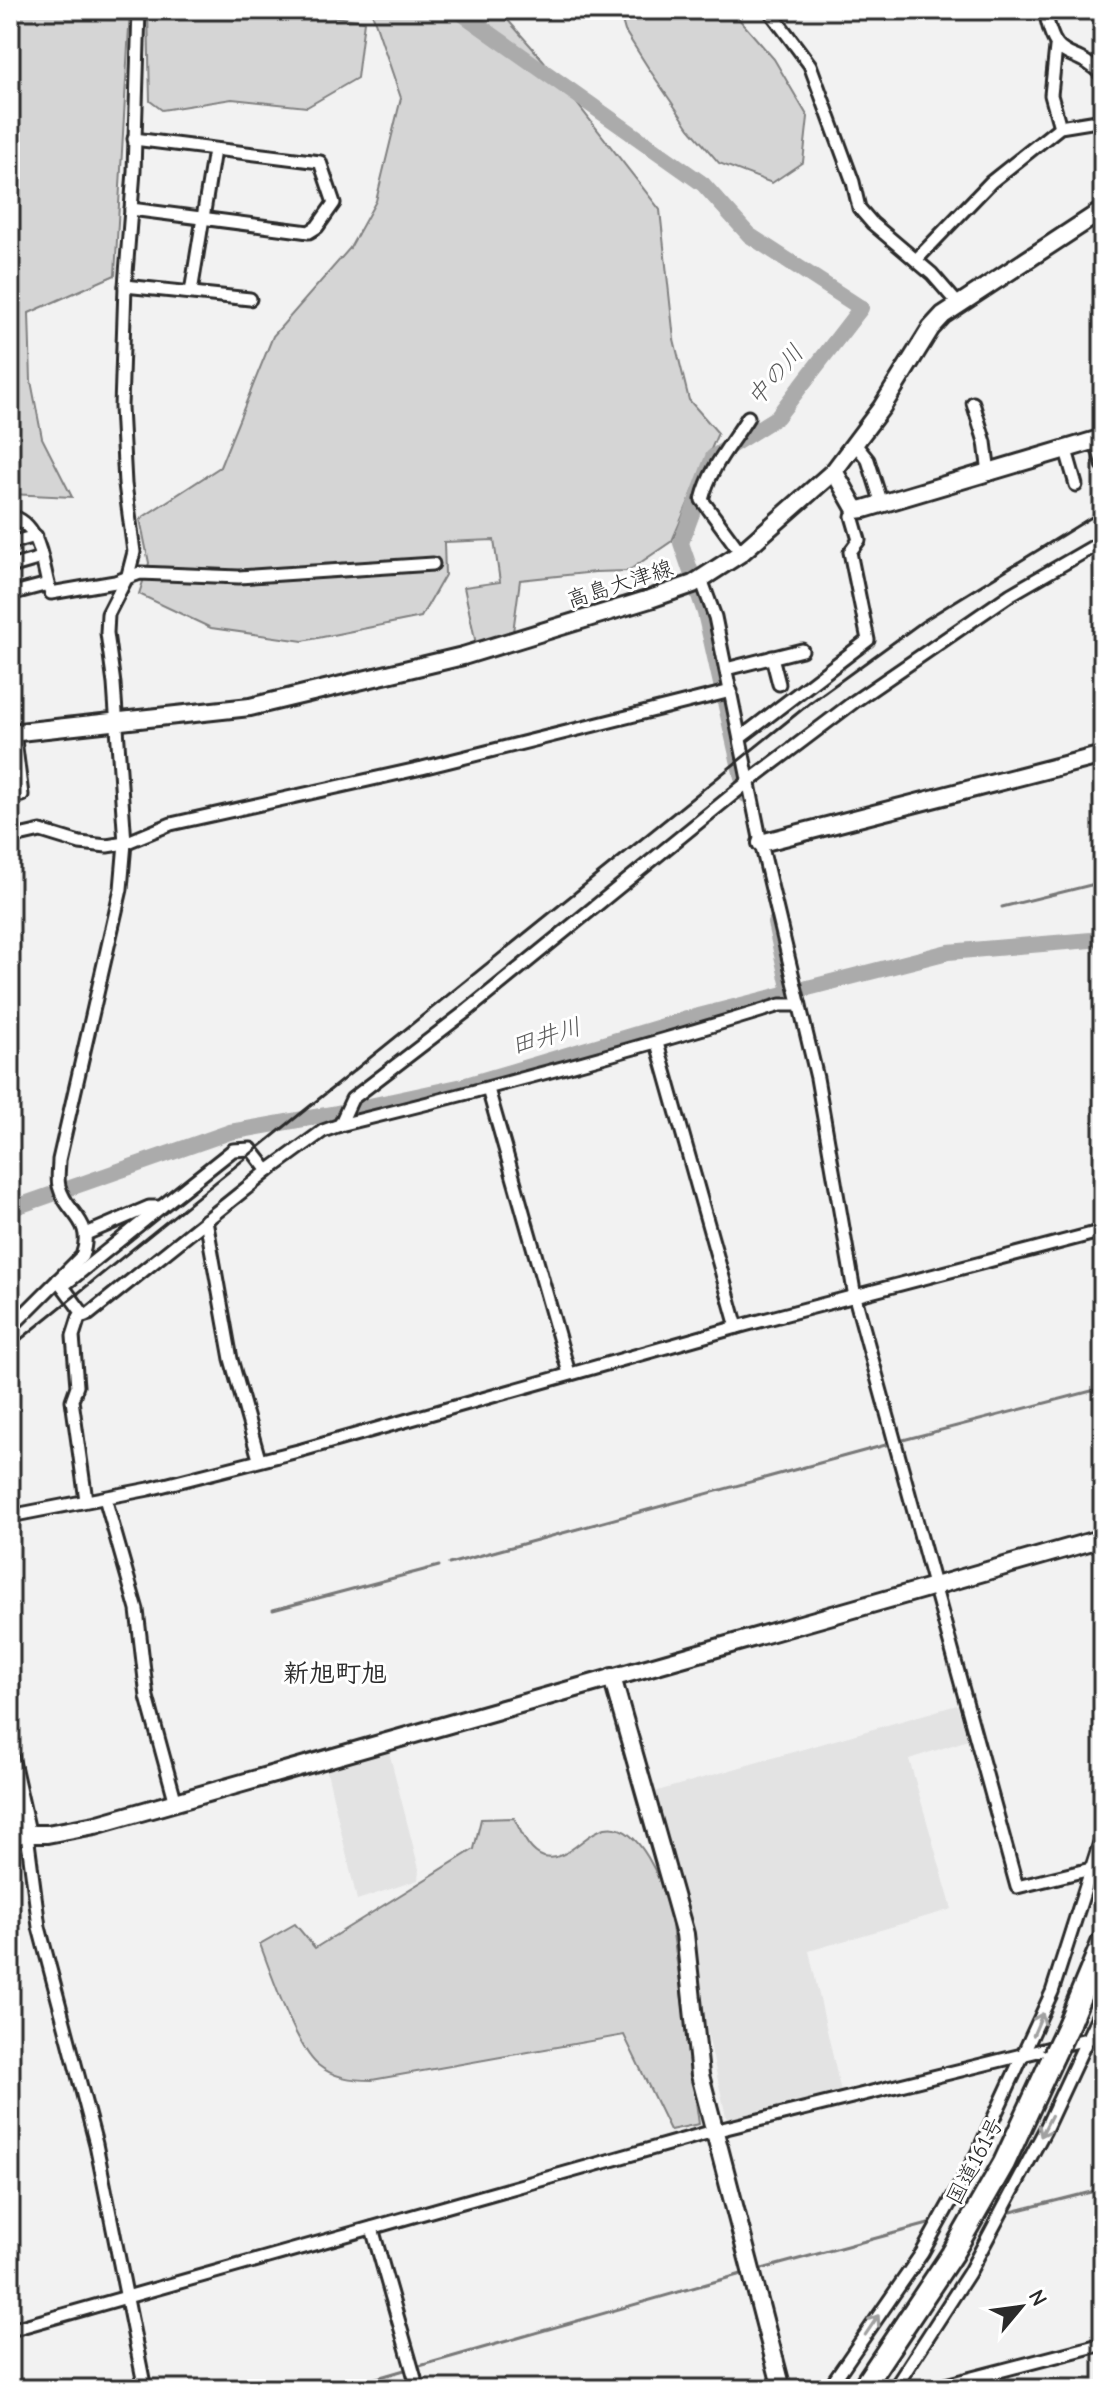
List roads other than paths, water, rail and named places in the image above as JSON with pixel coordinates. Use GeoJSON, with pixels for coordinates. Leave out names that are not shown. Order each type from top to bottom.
{"type":"FeatureCollection","features":[{"type":"Feature","properties":{"kind":"highway"},"geometry":{"type":"LineString","coordinates":[[1092,1968],[1103,1922]]}},
{"type":"Feature","properties":{"kind":"highway","name":"国道161号"},"geometry":{"type":"LineString","coordinates":[[862,2389],[960,2241],[1004,2163],[1103,1941]]}},
{"type":"Feature","properties":{"kind":"highway"},"geometry":{"type":"LineString","coordinates":[[1092,1968],[1103,1948]]}},
{"type":"Feature","properties":{"kind":"street"},"geometry":{"type":"LineString","coordinates":[[10,1328],[82,1256],[86,1244],[86,1234],[59,1187],[59,1160],[121,889],[125,843],[107,633],[108,614],[128,575],[134,552],[125,484],[121,407],[139,10]]}},
{"type":"Feature","properties":{"kind":"street"},"geometry":{"type":"LineString","coordinates":[[769,10],[810,65],[853,182],[859,208],[958,304]]}},
{"type":"Feature","properties":{"kind":"street"},"geometry":{"type":"LineString","coordinates":[[1045,10],[1056,47],[1103,76]]}},
{"type":"Feature","properties":{"kind":"street"},"geometry":{"type":"LineString","coordinates":[[1056,47],[1051,95],[1060,127]]}},
{"type":"Feature","properties":{"kind":"street"},"geometry":{"type":"LineString","coordinates":[[916,260],[991,182],[1060,127],[1103,120]]}},
{"type":"Feature","properties":{"kind":"street"},"geometry":{"type":"LineString","coordinates":[[131,209],[309,232],[317,227],[334,203],[320,162],[134,139]]}},
{"type":"Feature","properties":{"kind":"street"},"geometry":{"type":"LineString","coordinates":[[191,292],[214,150]]}},
{"type":"Feature","properties":{"kind":"street","name":"高島大津線"},"geometry":{"type":"LineString","coordinates":[[12,732],[250,707],[334,689],[463,656],[650,599],[698,581],[741,553],[834,471],[931,328],[958,304],[1103,210]]}},
{"type":"Feature","properties":{"kind":"street"},"geometry":{"type":"LineString","coordinates":[[125,286],[250,299]]}},
{"type":"Feature","properties":{"kind":"street"},"geometry":{"type":"LineString","coordinates":[[973,403],[985,442],[989,473]]}},
{"type":"Feature","properties":{"kind":"street"},"geometry":{"type":"LineString","coordinates":[[741,553],[702,500],[707,478],[748,417]]}},
{"type":"Feature","properties":{"kind":"street"},"geometry":{"type":"LineString","coordinates":[[740,738],[868,640],[850,552],[859,540],[852,516],[856,510],[1099,439],[1103,465]]}},
{"type":"Feature","properties":{"kind":"street"},"geometry":{"type":"LineString","coordinates":[[855,444],[868,460],[882,504]]}},
{"type":"Feature","properties":{"kind":"street"},"geometry":{"type":"LineString","coordinates":[[1066,450],[1076,485]]}},
{"type":"Feature","properties":{"kind":"street"},"geometry":{"type":"LineString","coordinates":[[834,471],[856,510]]}},
{"type":"Feature","properties":{"kind":"street"},"geometry":{"type":"LineString","coordinates":[[10,516],[17,518],[36,536],[51,593],[115,582],[140,573],[239,577],[433,564]]}},
{"type":"Feature","properties":{"kind":"street"},"geometry":{"type":"LineString","coordinates":[[10,543],[36,536]]}},
{"type":"Feature","properties":{"kind":"street"},"geometry":{"type":"LineString","coordinates":[[341,1122],[352,1099],[468,1010],[748,782],[855,701],[1011,594],[1103,541]]}},
{"type":"Feature","properties":{"kind":"street"},"geometry":{"type":"LineString","coordinates":[[10,567],[41,558]]}},
{"type":"Feature","properties":{"kind":"street"},"geometry":{"type":"LineString","coordinates":[[698,581],[715,617],[761,843],[817,1078],[855,1297],[1017,1887],[1098,1868]]}},
{"type":"Feature","properties":{"kind":"street"},"geometry":{"type":"LineString","coordinates":[[10,594],[48,584]]}},
{"type":"Feature","properties":{"kind":"street"},"geometry":{"type":"LineString","coordinates":[[726,669],[802,650]]}},
{"type":"Feature","properties":{"kind":"street"},"geometry":{"type":"LineString","coordinates":[[772,657],[779,684]]}},
{"type":"Feature","properties":{"kind":"street"},"geometry":{"type":"LineString","coordinates":[[10,838],[41,831],[80,843],[107,846],[125,843],[171,824],[422,768],[731,691]]}},
{"type":"Feature","properties":{"kind":"street"},"geometry":{"type":"LineString","coordinates":[[12,732],[15,781],[22,795]]}},
{"type":"Feature","properties":{"kind":"street"},"geometry":{"type":"LineString","coordinates":[[761,843],[1103,755]]}},
{"type":"Feature","properties":{"kind":"street"},"geometry":{"type":"LineString","coordinates":[[86,1500],[72,1400],[77,1386],[73,1336],[79,1317],[323,1131],[341,1122],[488,1089],[657,1043],[780,1005],[800,1005]]}},
{"type":"Feature","properties":{"kind":"street"},"geometry":{"type":"LineString","coordinates":[[657,1043],[737,1327]]}},
{"type":"Feature","properties":{"kind":"street"},"geometry":{"type":"LineString","coordinates":[[488,1089],[569,1373]]}},
{"type":"Feature","properties":{"kind":"street"},"geometry":{"type":"LineString","coordinates":[[58,1280],[68,1282],[233,1150],[251,1149],[268,1171]]}},
{"type":"Feature","properties":{"kind":"street"},"geometry":{"type":"LineString","coordinates":[[86,1234],[149,1207],[161,1207]]}},
{"type":"Feature","properties":{"kind":"street"},"geometry":{"type":"LineString","coordinates":[[206,1220],[231,1359],[259,1459]]}},
{"type":"Feature","properties":{"kind":"street"},"geometry":{"type":"LineString","coordinates":[[10,1516],[149,1489],[302,1450],[737,1327],[1103,1231]]}},
{"type":"Feature","properties":{"kind":"street"},"geometry":{"type":"LineString","coordinates":[[58,1280],[84,1315]]}},
{"type":"Feature","properties":{"kind":"street"},"geometry":{"type":"LineString","coordinates":[[105,1498],[137,1610],[147,1697],[176,1803]]}},
{"type":"Feature","properties":{"kind":"street"},"geometry":{"type":"LineString","coordinates":[[10,1841],[27,1834],[47,1834],[95,1825],[176,1803],[1103,1538]]}},
{"type":"Feature","properties":{"kind":"street"},"geometry":{"type":"LineString","coordinates":[[612,1677],[685,1934],[700,2075],[782,2389]]}},
{"type":"Feature","properties":{"kind":"street"},"geometry":{"type":"LineString","coordinates":[[11,1766],[27,1834],[39,1927],[96,2144],[145,2389]]}},
{"type":"Feature","properties":{"kind":"street"},"geometry":{"type":"LineString","coordinates":[[828,2389],[922,2253],[977,2154],[1052,1992],[1098,1868],[1103,1833]]}},
{"type":"Feature","properties":{"kind":"street"},"geometry":{"type":"LineString","coordinates":[[894,2389],[969,2273],[1045,2130],[1103,2005]]}},
{"type":"Feature","properties":{"kind":"street"},"geometry":{"type":"LineString","coordinates":[[10,2330],[714,2131],[1103,2035]]}},
{"type":"Feature","properties":{"kind":"street"},"geometry":{"type":"LineString","coordinates":[[372,2228],[418,2389]]}},
{"type":"Feature","properties":{"kind":"street"},"geometry":{"type":"LineString","coordinates":[[930,2389],[1103,2344]]}},
{"type":"Feature","properties":{"kind":"waterway","name":"中の川"},"geometry":{"type":"LineString","coordinates":[[457,10],[703,184],[749,235],[861,308],[777,417],[713,457],[681,543],[705,613],[746,795]]}},
{"type":"Feature","properties":{"kind":"waterway"},"geometry":{"type":"LineString","coordinates":[[1002,907],[1103,882]]}},
{"type":"Feature","properties":{"kind":"waterway","name":"中の川"},"geometry":{"type":"LineString","coordinates":[[775,923],[790,992]]}},
{"type":"Feature","properties":{"kind":"waterway","name":"田井川"},"geometry":{"type":"LineString","coordinates":[[10,1209],[230,1132],[463,1086],[687,1019],[948,952],[1103,939]]}},
{"type":"Feature","properties":{"kind":"waterway"},"geometry":{"type":"LineString","coordinates":[[899,1441],[1103,1388]]}},
{"type":"Feature","properties":{"kind":"waterway"},"geometry":{"type":"LineString","coordinates":[[449,1564],[893,1443]]}},
{"type":"Feature","properties":{"kind":"waterway"},"geometry":{"type":"LineString","coordinates":[[273,1610],[439,1566]]}},
{"type":"Feature","properties":{"kind":"waterway"},"geometry":{"type":"LineString","coordinates":[[1011,2212],[1103,2189]]}},
{"type":"Feature","properties":{"kind":"waterway"},"geometry":{"type":"LineString","coordinates":[[758,2270],[932,2223]]}},
{"type":"Feature","properties":{"kind":"waterway"},"geometry":{"type":"LineString","coordinates":[[416,2367],[745,2273]]}},
{"type":"Feature","properties":{"kind":"waterway"},"geometry":{"type":"LineString","coordinates":[[339,2389],[408,2369]]}},
{"type":"Feature","properties":{"kind":"railway"},"geometry":{"type":"LineString","coordinates":[[10,1348],[810,703],[923,621],[1103,510]]}},
{"type":"Feature","properties":{"kind":"district","name":"新旭町旭"},"geometry":{"type":"Point","coordinates":[335,1674]}}]}
